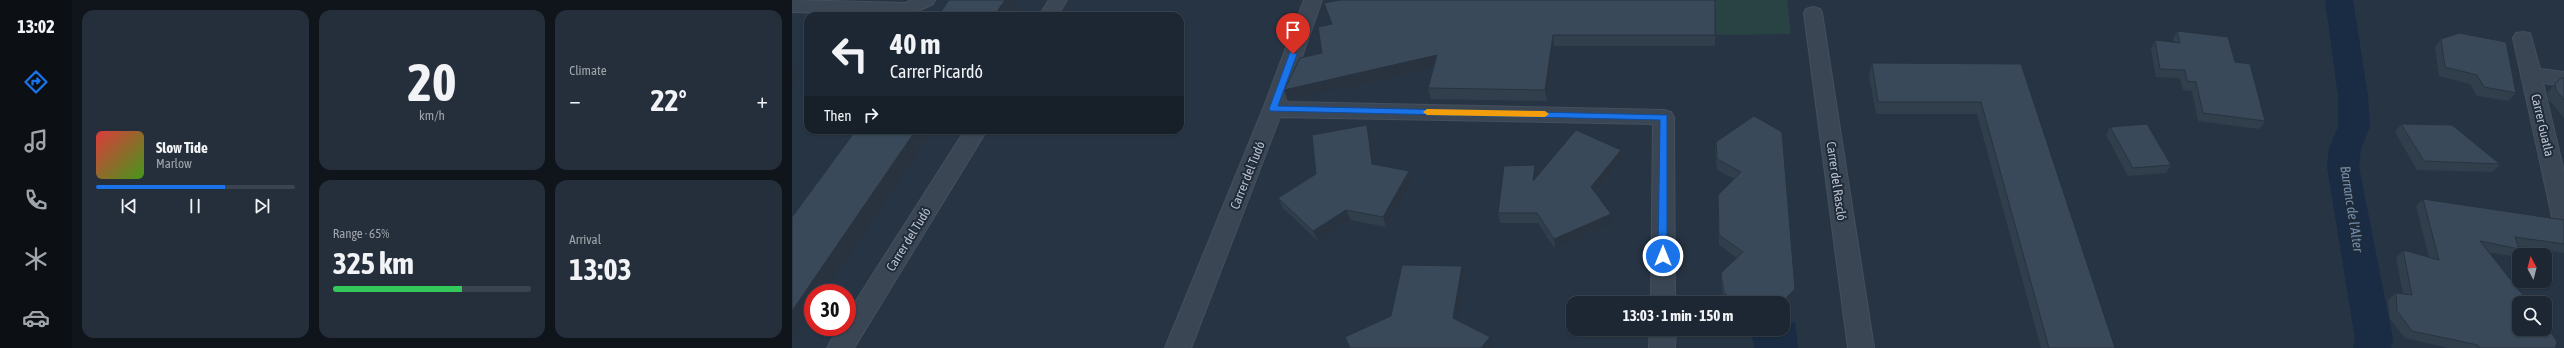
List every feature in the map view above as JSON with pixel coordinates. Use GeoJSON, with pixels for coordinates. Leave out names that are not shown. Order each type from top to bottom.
{"type":"FeatureCollection","features":[{"type":"Feature","properties":{"kind":"street"},"geometry":{"type":"LineString","coordinates":[[792,6],[909,9],[926,0]]}},
{"type":"Feature","properties":{"kind":"street"},"geometry":{"type":"LineString","coordinates":[[1050,12],[1058,0]]}},
{"type":"Feature","properties":{"kind":"street","name":"Carrer del Tudó"},"geometry":{"type":"LineString","coordinates":[[1178,348],[1273,109],[1313,0]]}},
{"type":"Feature","properties":{"kind":"street","name":"Carrer del Rascló"},"geometry":{"type":"LineString","coordinates":[[1813,13],[1861,348]]}},
{"type":"Feature","properties":{"kind":"street","name":"Carrer Guatla"},"geometry":{"type":"LineString","coordinates":[[2523,38],[2564,221]]}},
{"type":"Feature","properties":{"kind":"street","name":"Carrer Guatla"},"geometry":{"type":"LineString","coordinates":[[2532,75],[2564,79]]}},
{"type":"Feature","properties":{"kind":"street"},"geometry":{"type":"LineString","coordinates":[[1273,109],[1664,117],[1663,296]]}},
{"type":"Feature","properties":{"kind":"street","name":"Carrer del Tudó"},"geometry":{"type":"LineString","coordinates":[[840,348],[974,134]]}},
{"type":"Feature","properties":{"kind":"street"},"geometry":{"type":"LineString","coordinates":[[1662,348],[1663,336]]}},
{"type":"Feature","properties":{"kind":"green space"},"geometry":{"type":"Polygon","coordinates":[[[1714,0],[1787,0],[1791,34],[1715,35],[1714,0]]]}},
{"type":"Feature","properties":{"kind":"water"},"geometry":{"type":"Polygon","coordinates":[[[1790,322],[1795,322],[1798,348],[1754,348],[1752,336],[1790,336],[1790,322]]]}},
{"type":"Feature","properties":{"kind":"building"},"geometry":{"type":"Polygon","coordinates":[[[949,0],[1005,0],[997,12],[941,12],[949,0]]]}},
{"type":"Feature","properties":{"kind":"building"},"geometry":{"type":"Polygon","coordinates":[[[1340,0],[1715,0],[1715,35],[1553,35],[1545,90],[1428,88],[1437,55],[1284,90],[1300,58],[1322,53],[1318,27],[1332,24],[1324,3],[1340,0]]]}},
{"type":"Feature","properties":{"kind":"building"},"geometry":{"type":"Polygon","coordinates":[[[2177,31],[2228,37],[2235,62],[2250,64],[2265,121],[2203,113],[2196,82],[2187,81],[2185,70],[2160,69],[2155,40],[2180,43],[2177,31]]]}},
{"type":"Feature","properties":{"kind":"building"},"geometry":{"type":"Polygon","coordinates":[[[2459,33],[2506,42],[2516,93],[2484,87],[2477,75],[2445,67],[2441,39],[2459,33]]]}},
{"type":"Feature","properties":{"kind":"building"},"geometry":{"type":"Polygon","coordinates":[[[1872,63],[2021,64],[2115,348],[2049,348],[1981,102],[1878,102],[1872,63]]]}},
{"type":"Feature","properties":{"kind":"building"},"geometry":{"type":"Polygon","coordinates":[[[2561,78],[2564,78],[2564,100],[2556,90],[2555,84],[2561,78]]]}},
{"type":"Feature","properties":{"kind":"building"},"geometry":{"type":"Polygon","coordinates":[[[1754,116],[1782,132],[1795,289],[1788,296],[1728,296],[1724,293],[1721,273],[1743,252],[1719,235],[1718,195],[1741,172],[1717,159],[1716,142],[1754,116]]]}},
{"type":"Feature","properties":{"kind":"building"},"geometry":{"type":"Polygon","coordinates":[[[2147,124],[2171,165],[2133,168],[2110,127],[2147,124]]]}},
{"type":"Feature","properties":{"kind":"building"},"geometry":{"type":"Polygon","coordinates":[[[2401,124],[2452,125],[2500,164],[2424,161],[2401,124]]]}},
{"type":"Feature","properties":{"kind":"building"},"geometry":{"type":"Polygon","coordinates":[[[1367,125],[1372,164],[1409,171],[1383,217],[1346,210],[1313,231],[1278,198],[1316,174],[1312,135],[1367,125]]]}},
{"type":"Feature","properties":{"kind":"building"},"geometry":{"type":"Polygon","coordinates":[[[1576,130],[1621,150],[1591,187],[1611,214],[1554,239],[1537,213],[1498,213],[1504,166],[1535,165],[1533,181],[1576,130]]]}},
{"type":"Feature","properties":{"kind":"building"},"geometry":{"type":"Polygon","coordinates":[[[853,134],[913,134],[810,284],[804,284],[804,293],[792,311],[792,217],[853,134]]]}},
{"type":"Feature","properties":{"kind":"building"},"geometry":{"type":"Polygon","coordinates":[[[2423,199],[2564,220],[2564,244],[2515,237],[2519,248],[2514,248],[2480,241],[2512,281],[2512,288],[2517,288],[2523,296],[2512,296],[2512,336],[2552,336],[2552,334],[2557,342],[2555,348],[2479,348],[2478,345],[2412,331],[2397,311],[2396,293],[2412,295],[2403,250],[2439,260],[2423,199]]]}},
{"type":"Feature","properties":{"kind":"building"},"geometry":{"type":"Polygon","coordinates":[[[1402,265],[1462,266],[1453,318],[1490,337],[1481,348],[1350,348],[1345,337],[1391,316],[1402,265]]]}},
{"type":"Feature","properties":{"kind":"waterway","name":"Barranc de l'Alter"},"geometry":{"type":"LineString","coordinates":[[2339,0],[2353,96],[2354,127],[2345,148],[2343,167],[2374,339],[2372,348]]}},
{"type":"Feature","properties":{"kind":"slow traffic"},"geometry":{"type":"LineString","coordinates":[[1427,112],[1545,114]]}},
{"type":"Feature","properties":{"kind":"route"},"geometry":{"type":"LineString","coordinates":[[1293,54],[1273,109],[1664,117],[1663,256]]}}]}
